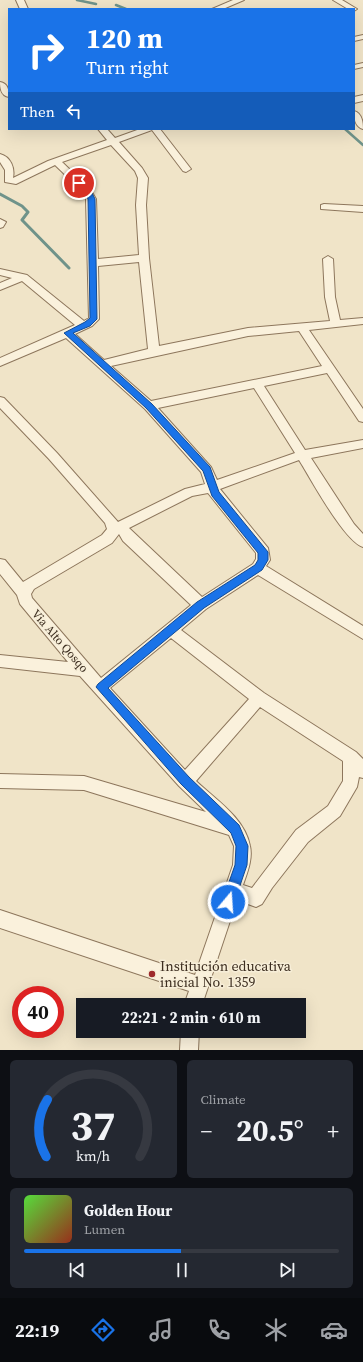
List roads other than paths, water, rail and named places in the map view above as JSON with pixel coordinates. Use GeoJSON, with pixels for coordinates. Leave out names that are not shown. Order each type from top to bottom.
{"type":"FeatureCollection","features":[{"type":"Feature","properties":{"kind":"street"},"geometry":{"type":"LineString","coordinates":[[233,7],[240,0]]}},
{"type":"Feature","properties":{"kind":"street"},"geometry":{"type":"LineString","coordinates":[[337,0],[352,8]]}},
{"type":"Feature","properties":{"kind":"street"},"geometry":{"type":"LineString","coordinates":[[355,10],[360,13],[355,14]]}},
{"type":"Feature","properties":{"kind":"street"},"geometry":{"type":"LineString","coordinates":[[2,80],[8,93]]}},
{"type":"Feature","properties":{"kind":"street"},"geometry":{"type":"LineString","coordinates":[[355,115],[363,126]]}},
{"type":"Feature","properties":{"kind":"street"},"geometry":{"type":"LineString","coordinates":[[103,130],[139,170],[143,178],[141,205],[144,258],[154,351]]}},
{"type":"Feature","properties":{"kind":"street"},"geometry":{"type":"LineString","coordinates":[[0,157],[9,164],[11,170],[8,180],[10,182],[56,161],[145,130]]}},
{"type":"Feature","properties":{"kind":"street"},"geometry":{"type":"LineString","coordinates":[[156,130],[186,169]]}},
{"type":"Feature","properties":{"kind":"street"},"geometry":{"type":"LineString","coordinates":[[0,362],[84,326],[94,319],[91,199],[87,191],[56,161]]}},
{"type":"Feature","properties":{"kind":"street"},"geometry":{"type":"LineString","coordinates":[[324,207],[363,209]]}},
{"type":"Feature","properties":{"kind":"street"},"geometry":{"type":"LineString","coordinates":[[92,263],[144,258]]}},
{"type":"Feature","properties":{"kind":"street"},"geometry":{"type":"LineString","coordinates":[[328,259],[330,297],[336,324]]}},
{"type":"Feature","properties":{"kind":"street"},"geometry":{"type":"LineString","coordinates":[[0,272],[24,276],[84,326]]}},
{"type":"Feature","properties":{"kind":"street"},"geometry":{"type":"LineString","coordinates":[[0,287],[24,276]]}},
{"type":"Feature","properties":{"kind":"street"},"geometry":{"type":"LineString","coordinates":[[102,364],[154,351],[248,332],[363,321]]}},
{"type":"Feature","properties":{"kind":"street"},"geometry":{"type":"LineString","coordinates":[[302,327],[363,418]]}},
{"type":"Feature","properties":{"kind":"street"},"geometry":{"type":"LineString","coordinates":[[68,333],[149,406],[207,470],[215,494],[263,552],[263,560],[258,568],[201,605],[101,687]]}},
{"type":"Feature","properties":{"kind":"street"},"geometry":{"type":"LineString","coordinates":[[149,406],[330,368]]}},
{"type":"Feature","properties":{"kind":"street"},"geometry":{"type":"LineString","coordinates":[[257,384],[349,528],[363,542]]}},
{"type":"Feature","properties":{"kind":"street"},"geometry":{"type":"LineString","coordinates":[[0,401],[117,528],[201,605]]}},
{"type":"Feature","properties":{"kind":"street"},"geometry":{"type":"LineString","coordinates":[[24,593],[29,585],[107,539],[117,528],[173,499],[189,492],[212,487],[301,455],[363,444]]}},
{"type":"Feature","properties":{"kind":"street","name":"Via Alto Qosqo"},"geometry":{"type":"LineString","coordinates":[[0,564],[24,593],[25,600],[84,670],[185,781],[235,829],[242,846],[241,865],[195,998]]}},
{"type":"Feature","properties":{"kind":"street"},"geometry":{"type":"LineString","coordinates":[[258,568],[363,633]]}},
{"type":"Feature","properties":{"kind":"street"},"geometry":{"type":"LineString","coordinates":[[172,630],[259,698],[351,757],[363,771]]}},
{"type":"Feature","properties":{"kind":"street"},"geometry":{"type":"LineString","coordinates":[[0,661],[84,670]]}},
{"type":"Feature","properties":{"kind":"street"},"geometry":{"type":"LineString","coordinates":[[185,781],[259,698]]}},
{"type":"Feature","properties":{"kind":"street"},"geometry":{"type":"LineString","coordinates":[[232,890],[256,898],[266,882],[302,836],[334,810],[351,782],[351,757]]}},
{"type":"Feature","properties":{"kind":"street"},"geometry":{"type":"LineString","coordinates":[[0,781],[84,783],[235,829]]}},
{"type":"Feature","properties":{"kind":"street"},"geometry":{"type":"LineString","coordinates":[[0,919],[199,985]]}},
{"type":"Feature","properties":{"kind":"street"},"geometry":{"type":"LineString","coordinates":[[189,1050],[190,1038]]}},
{"type":"Feature","properties":{"kind":"waterway"},"geometry":{"type":"LineString","coordinates":[[77,0],[96,4]]}},
{"type":"Feature","properties":{"kind":"waterway"},"geometry":{"type":"LineString","coordinates":[[116,5],[124,8]]}},
{"type":"Feature","properties":{"kind":"waterway"},"geometry":{"type":"LineString","coordinates":[[346,130],[363,145]]}},
{"type":"Feature","properties":{"kind":"waterway"},"geometry":{"type":"LineString","coordinates":[[0,194],[22,206],[28,212],[22,220],[69,268]]}},
{"type":"Feature","properties":{"kind":"place","name":"Institución educativa inicial No. 1359"},"geometry":{"type":"Point","coordinates":[152,974]}}]}
